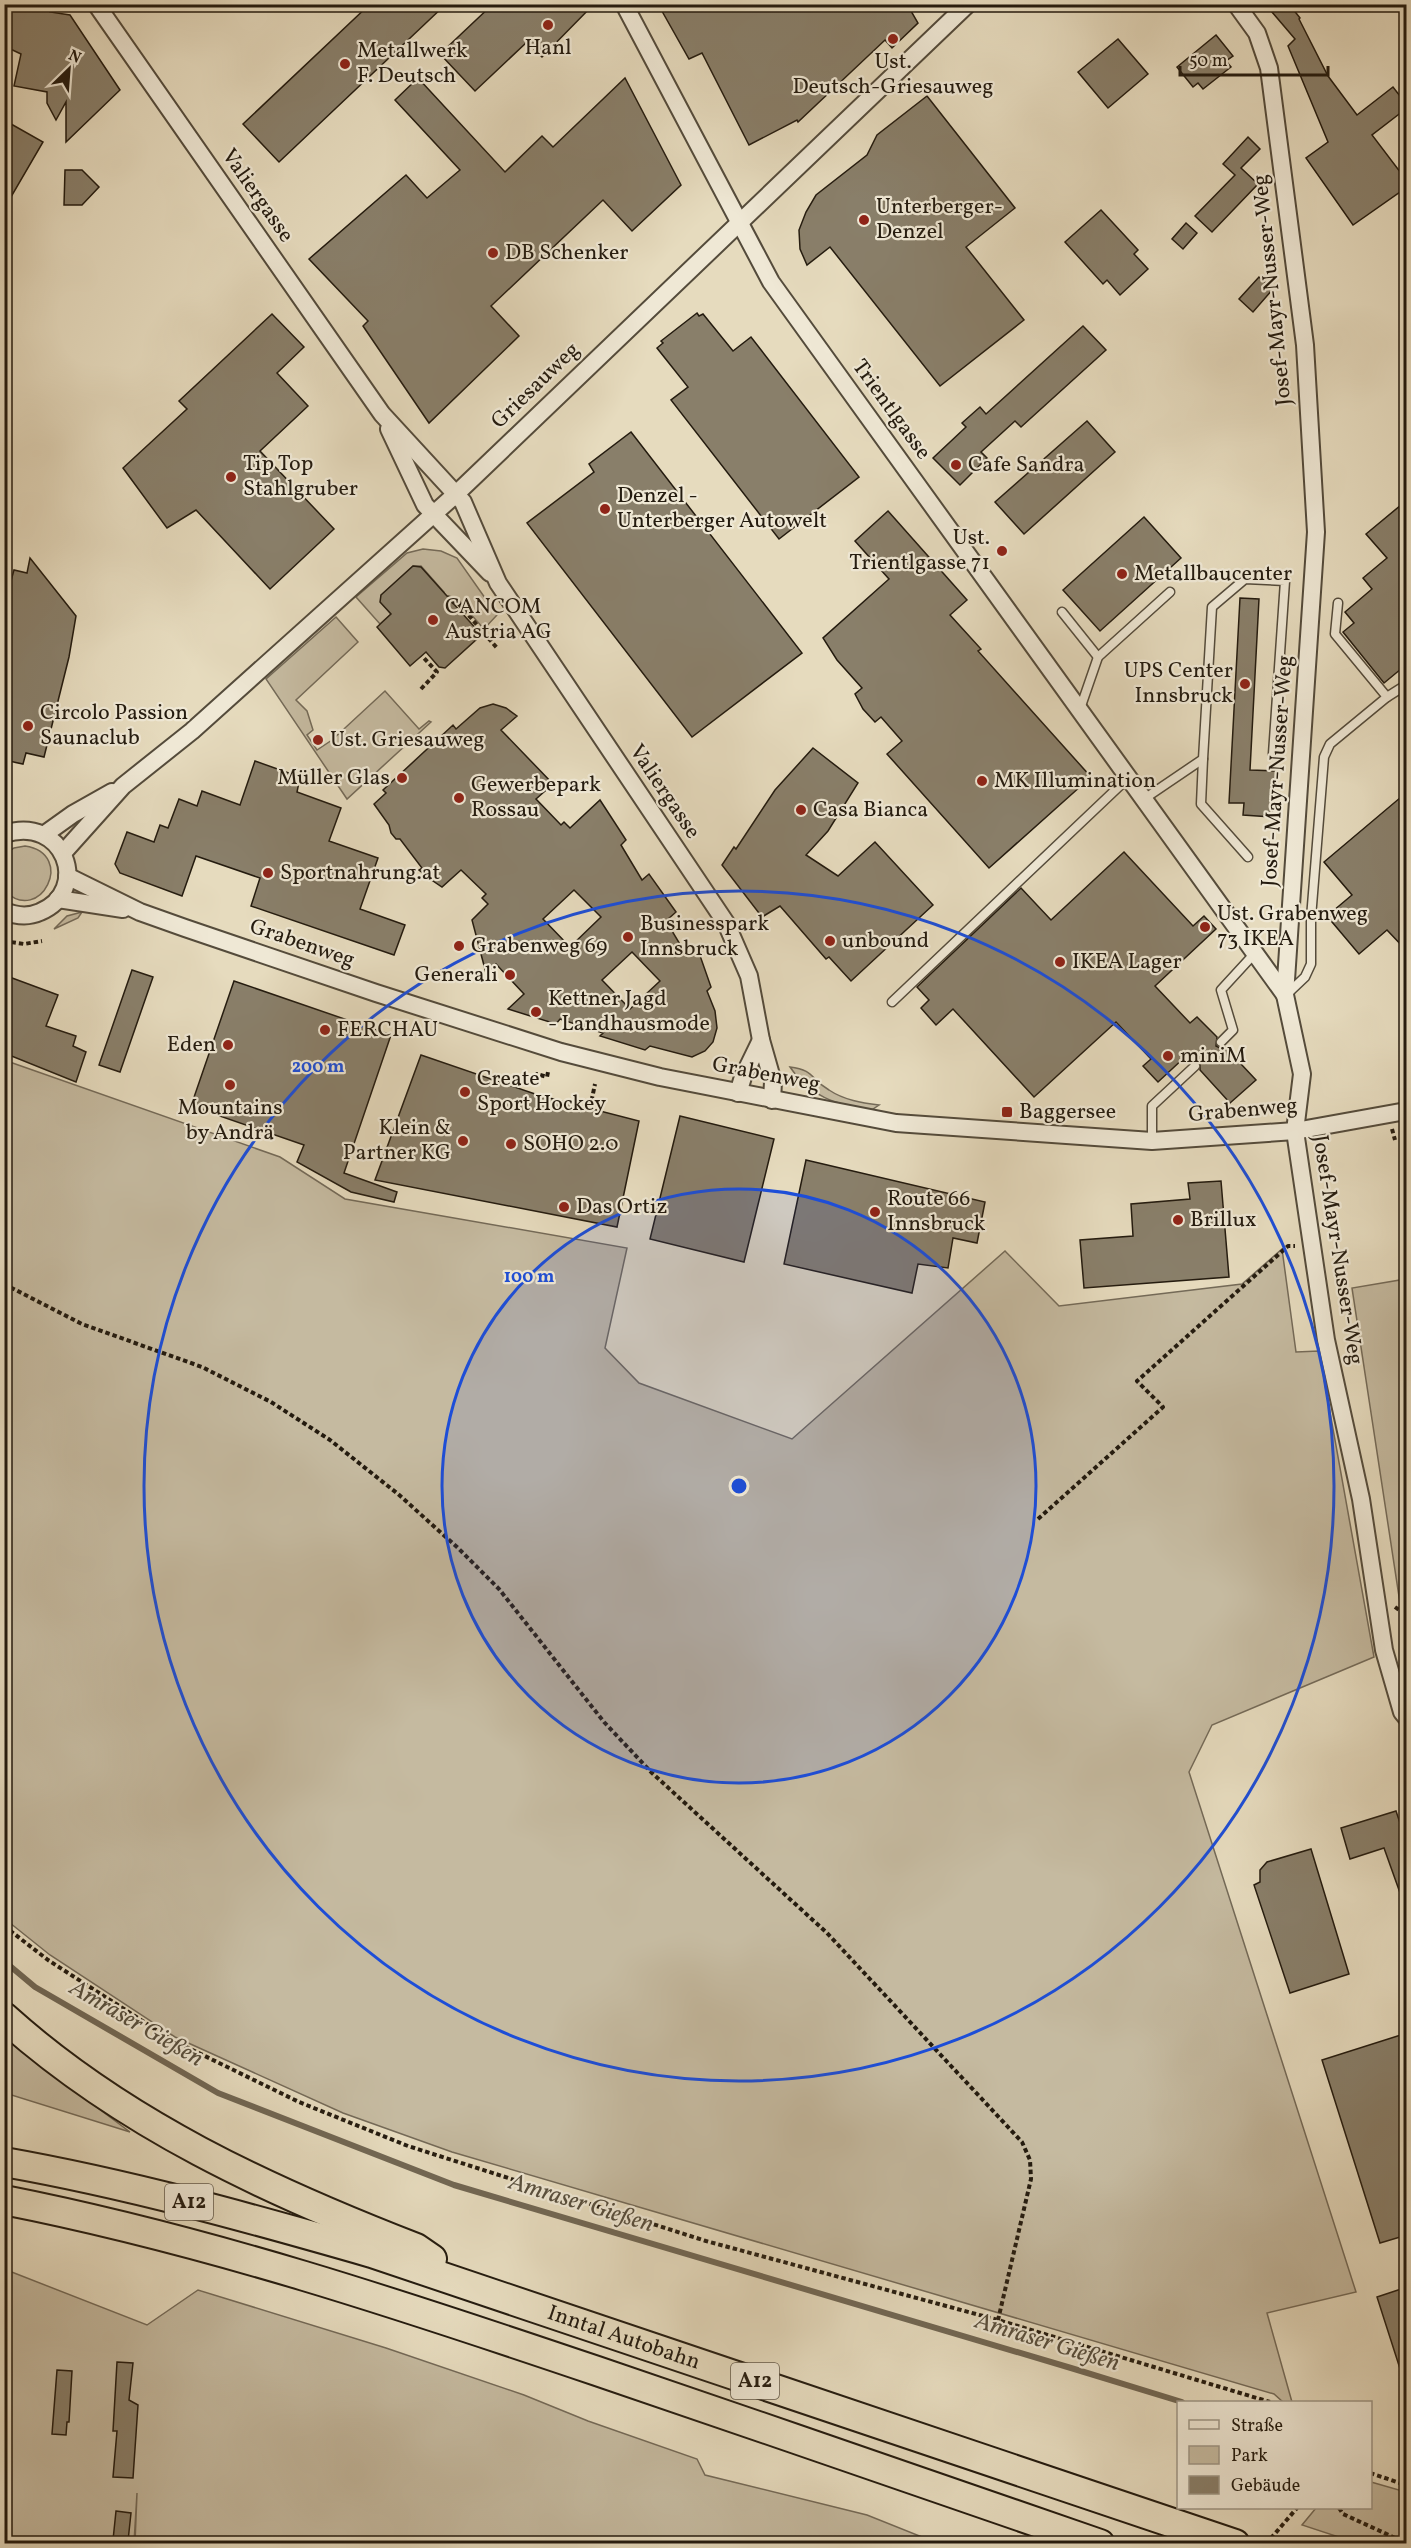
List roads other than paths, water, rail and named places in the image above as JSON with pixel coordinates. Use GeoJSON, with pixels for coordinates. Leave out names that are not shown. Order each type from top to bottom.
{"type":"FeatureCollection","features":[{"type":"Feature","properties":{"kind":"highway"},"geometry":{"type":"LineString","coordinates":[[4,2017],[79,2076],[194,2150],[291,2197],[416,2248],[468,2284]]}},
{"type":"Feature","properties":{"kind":"highway","name":"Inntal Autobahn"},"geometry":{"type":"LineString","coordinates":[[4,2162],[143,2191],[257,2220],[468,2284],[1225,2540]]}},
{"type":"Feature","properties":{"kind":"highway","name":"Inntal Autobahn"},"geometry":{"type":"LineString","coordinates":[[4,2200],[76,2214],[172,2238],[346,2288],[513,2342],[1100,2544]]}},
{"type":"Feature","properties":{"kind":"street","name":"Valiergasse"},"geometry":{"type":"LineString","coordinates":[[96,4],[382,414],[463,502],[498,583]]}},
{"type":"Feature","properties":{"kind":"street","name":"Trientlgasse"},"geometry":{"type":"LineString","coordinates":[[624,4],[771,282],[1285,995]]}},
{"type":"Feature","properties":{"kind":"street","name":"Griesauweg"},"geometry":{"type":"LineString","coordinates":[[45,834],[73,814],[123,786],[192,731],[434,514],[968,4]]}},
{"type":"Feature","properties":{"kind":"street","name":"Josef-Mayr-Nusser-Weg"},"geometry":{"type":"LineString","coordinates":[[1236,4],[1257,33],[1269,68],[1305,345],[1316,532],[1285,995],[1302,1074],[1295,1131],[1326,1340],[1361,1499],[1384,1650],[1402,1712],[1407,1717]]}},
{"type":"Feature","properties":{"kind":"street","name":"Valiergasse"},"geometry":{"type":"LineString","coordinates":[[382,414],[425,505],[498,583],[726,923],[748,976],[760,1040],[773,1083],[772,1100]]}},
{"type":"Feature","properties":{"kind":"street","name":"Griesauweg"},"geometry":{"type":"LineString","coordinates":[[63,853],[123,786]]}},
{"type":"Feature","properties":{"kind":"street"},"geometry":{"type":"LineString","coordinates":[[4,834],[17,830],[31,830],[45,834],[63,853],[67,876],[65,887],[49,908],[37,914],[22,916],[4,911]]}},
{"type":"Feature","properties":{"kind":"street","name":"Grabenweg"},"geometry":{"type":"LineString","coordinates":[[67,876],[140,912],[376,993],[561,1053],[630,1071],[896,1124],[1152,1141],[1295,1131],[1407,1111]]}},
{"type":"Feature","properties":{"kind":"street","name":"Grabenweg"},"geometry":{"type":"LineString","coordinates":[[58,899],[140,912]]}},
{"type":"Feature","properties":{"kind":"street"},"geometry":{"type":"LineString","coordinates":[[738,1093],[760,1040]]}},
{"type":"Feature","properties":{"kind":"lane"},"geometry":{"type":"LineString","coordinates":[[1248,856],[1201,804],[1212,607],[1245,579],[1285,581],[1273,754]]}},
{"type":"Feature","properties":{"kind":"lane"},"geometry":{"type":"LineString","coordinates":[[1080,709],[1098,657],[1170,592]]}},
{"type":"Feature","properties":{"kind":"lane"},"geometry":{"type":"LineString","coordinates":[[1338,603],[1335,634],[1387,697]]}},
{"type":"Feature","properties":{"kind":"lane"},"geometry":{"type":"LineString","coordinates":[[1062,612],[1098,657]]}},
{"type":"Feature","properties":{"kind":"lane"},"geometry":{"type":"LineString","coordinates":[[1285,995],[1305,977],[1311,964],[1311,918],[1324,757],[1330,744],[1387,697],[1407,685]]}},
{"type":"Feature","properties":{"kind":"lane"},"geometry":{"type":"LineString","coordinates":[[1144,799],[1203,759]]}},
{"type":"Feature","properties":{"kind":"lane"},"geometry":{"type":"LineString","coordinates":[[892,1002],[1129,777]]}},
{"type":"Feature","properties":{"kind":"lane"},"geometry":{"type":"LineString","coordinates":[[1221,1042],[1233,1030],[1221,990],[1255,952]]}},
{"type":"Feature","properties":{"kind":"lane"},"geometry":{"type":"LineString","coordinates":[[1152,1141],[1152,1106],[1196,1066]]}},
{"type":"Feature","properties":{"kind":"waterway","name":"Amraser Gießen"},"geometry":{"type":"LineString","coordinates":[[4,1961],[35,1987],[218,2093],[454,2185],[1179,2401]]}},
{"type":"Feature","properties":{"kind":"place","name":"Hanl"},"geometry":{"type":"Point","coordinates":[548,25]}},
{"type":"Feature","properties":{"kind":"place","name":"Ust. Deutsch-Griesauweg"},"geometry":{"type":"Point","coordinates":[893,39]}},
{"type":"Feature","properties":{"kind":"place","name":"Metallwerk F. Deutsch"},"geometry":{"type":"Point","coordinates":[345,64]}},
{"type":"Feature","properties":{"kind":"place","name":"Unterberger- Denzel"},"geometry":{"type":"Point","coordinates":[864,220]}},
{"type":"Feature","properties":{"kind":"place","name":"DB Schenker"},"geometry":{"type":"Point","coordinates":[493,253]}},
{"type":"Feature","properties":{"kind":"place","name":"Cafe Sandra"},"geometry":{"type":"Point","coordinates":[956,465]}},
{"type":"Feature","properties":{"kind":"place","name":"Tip Top Stahlgruber"},"geometry":{"type":"Point","coordinates":[231,477]}},
{"type":"Feature","properties":{"kind":"place","name":"Denzel - Unterberger Autowelt"},"geometry":{"type":"Point","coordinates":[605,509]}},
{"type":"Feature","properties":{"kind":"place","name":"Ust. Trientlgasse 71"},"geometry":{"type":"Point","coordinates":[1002,551]}},
{"type":"Feature","properties":{"kind":"place","name":"Metallbaucenter"},"geometry":{"type":"Point","coordinates":[1122,574]}},
{"type":"Feature","properties":{"kind":"place","name":"CANCOM Austria AG"},"geometry":{"type":"Point","coordinates":[433,620]}},
{"type":"Feature","properties":{"kind":"place","name":"UPS Center Innsbruck"},"geometry":{"type":"Point","coordinates":[1245,684]}},
{"type":"Feature","properties":{"kind":"place","name":"Circolo Passion Saunaclub"},"geometry":{"type":"Point","coordinates":[28,726]}},
{"type":"Feature","properties":{"kind":"place","name":"Ust. Griesauweg"},"geometry":{"type":"Point","coordinates":[318,740]}},
{"type":"Feature","properties":{"kind":"place","name":"Müller Glas"},"geometry":{"type":"Point","coordinates":[402,778]}},
{"type":"Feature","properties":{"kind":"place","name":"MK Illumination"},"geometry":{"type":"Point","coordinates":[982,781]}},
{"type":"Feature","properties":{"kind":"place","name":"Gewerbepark Rossau"},"geometry":{"type":"Point","coordinates":[459,798]}},
{"type":"Feature","properties":{"kind":"place","name":"Casa Bianca"},"geometry":{"type":"Point","coordinates":[801,810]}},
{"type":"Feature","properties":{"kind":"place","name":"Sportnahrung.at"},"geometry":{"type":"Point","coordinates":[268,873]}},
{"type":"Feature","properties":{"kind":"place","name":"Ust. Grabenweg 73 IKEA"},"geometry":{"type":"Point","coordinates":[1205,927]}},
{"type":"Feature","properties":{"kind":"place","name":"Businesspark Innsbruck"},"geometry":{"type":"Point","coordinates":[628,937]}},
{"type":"Feature","properties":{"kind":"place","name":"unbound"},"geometry":{"type":"Point","coordinates":[830,941]}},
{"type":"Feature","properties":{"kind":"place","name":"Grabenweg 69"},"geometry":{"type":"Point","coordinates":[459,946]}},
{"type":"Feature","properties":{"kind":"place","name":"IKEA Lager"},"geometry":{"type":"Point","coordinates":[1060,962]}},
{"type":"Feature","properties":{"kind":"place","name":"Generali"},"geometry":{"type":"Point","coordinates":[510,975]}},
{"type":"Feature","properties":{"kind":"place","name":"Kettner Jagd - Landhausmode"},"geometry":{"type":"Point","coordinates":[536,1012]}},
{"type":"Feature","properties":{"kind":"place","name":"FERCHAU"},"geometry":{"type":"Point","coordinates":[325,1030]}},
{"type":"Feature","properties":{"kind":"place","name":"Eden"},"geometry":{"type":"Point","coordinates":[228,1045]}},
{"type":"Feature","properties":{"kind":"place","name":"miniM"},"geometry":{"type":"Point","coordinates":[1168,1056]}},
{"type":"Feature","properties":{"kind":"place","name":"Mountains by Andrä"},"geometry":{"type":"Point","coordinates":[230,1085]}},
{"type":"Feature","properties":{"kind":"place","name":"Create Sport Hockey"},"geometry":{"type":"Point","coordinates":[465,1092]}},
{"type":"Feature","properties":{"kind":"place","name":"Baggersee"},"geometry":{"type":"Point","coordinates":[1007,1112]}},
{"type":"Feature","properties":{"kind":"place","name":"Klein & Partner KG"},"geometry":{"type":"Point","coordinates":[463,1141]}},
{"type":"Feature","properties":{"kind":"place","name":"SOHO 2.0"},"geometry":{"type":"Point","coordinates":[511,1144]}},
{"type":"Feature","properties":{"kind":"place","name":"Das Ortiz"},"geometry":{"type":"Point","coordinates":[564,1207]}},
{"type":"Feature","properties":{"kind":"place","name":"Route 66 Innsbruck"},"geometry":{"type":"Point","coordinates":[875,1212]}},
{"type":"Feature","properties":{"kind":"place","name":"Brillux"},"geometry":{"type":"Point","coordinates":[1178,1220]}}]}
